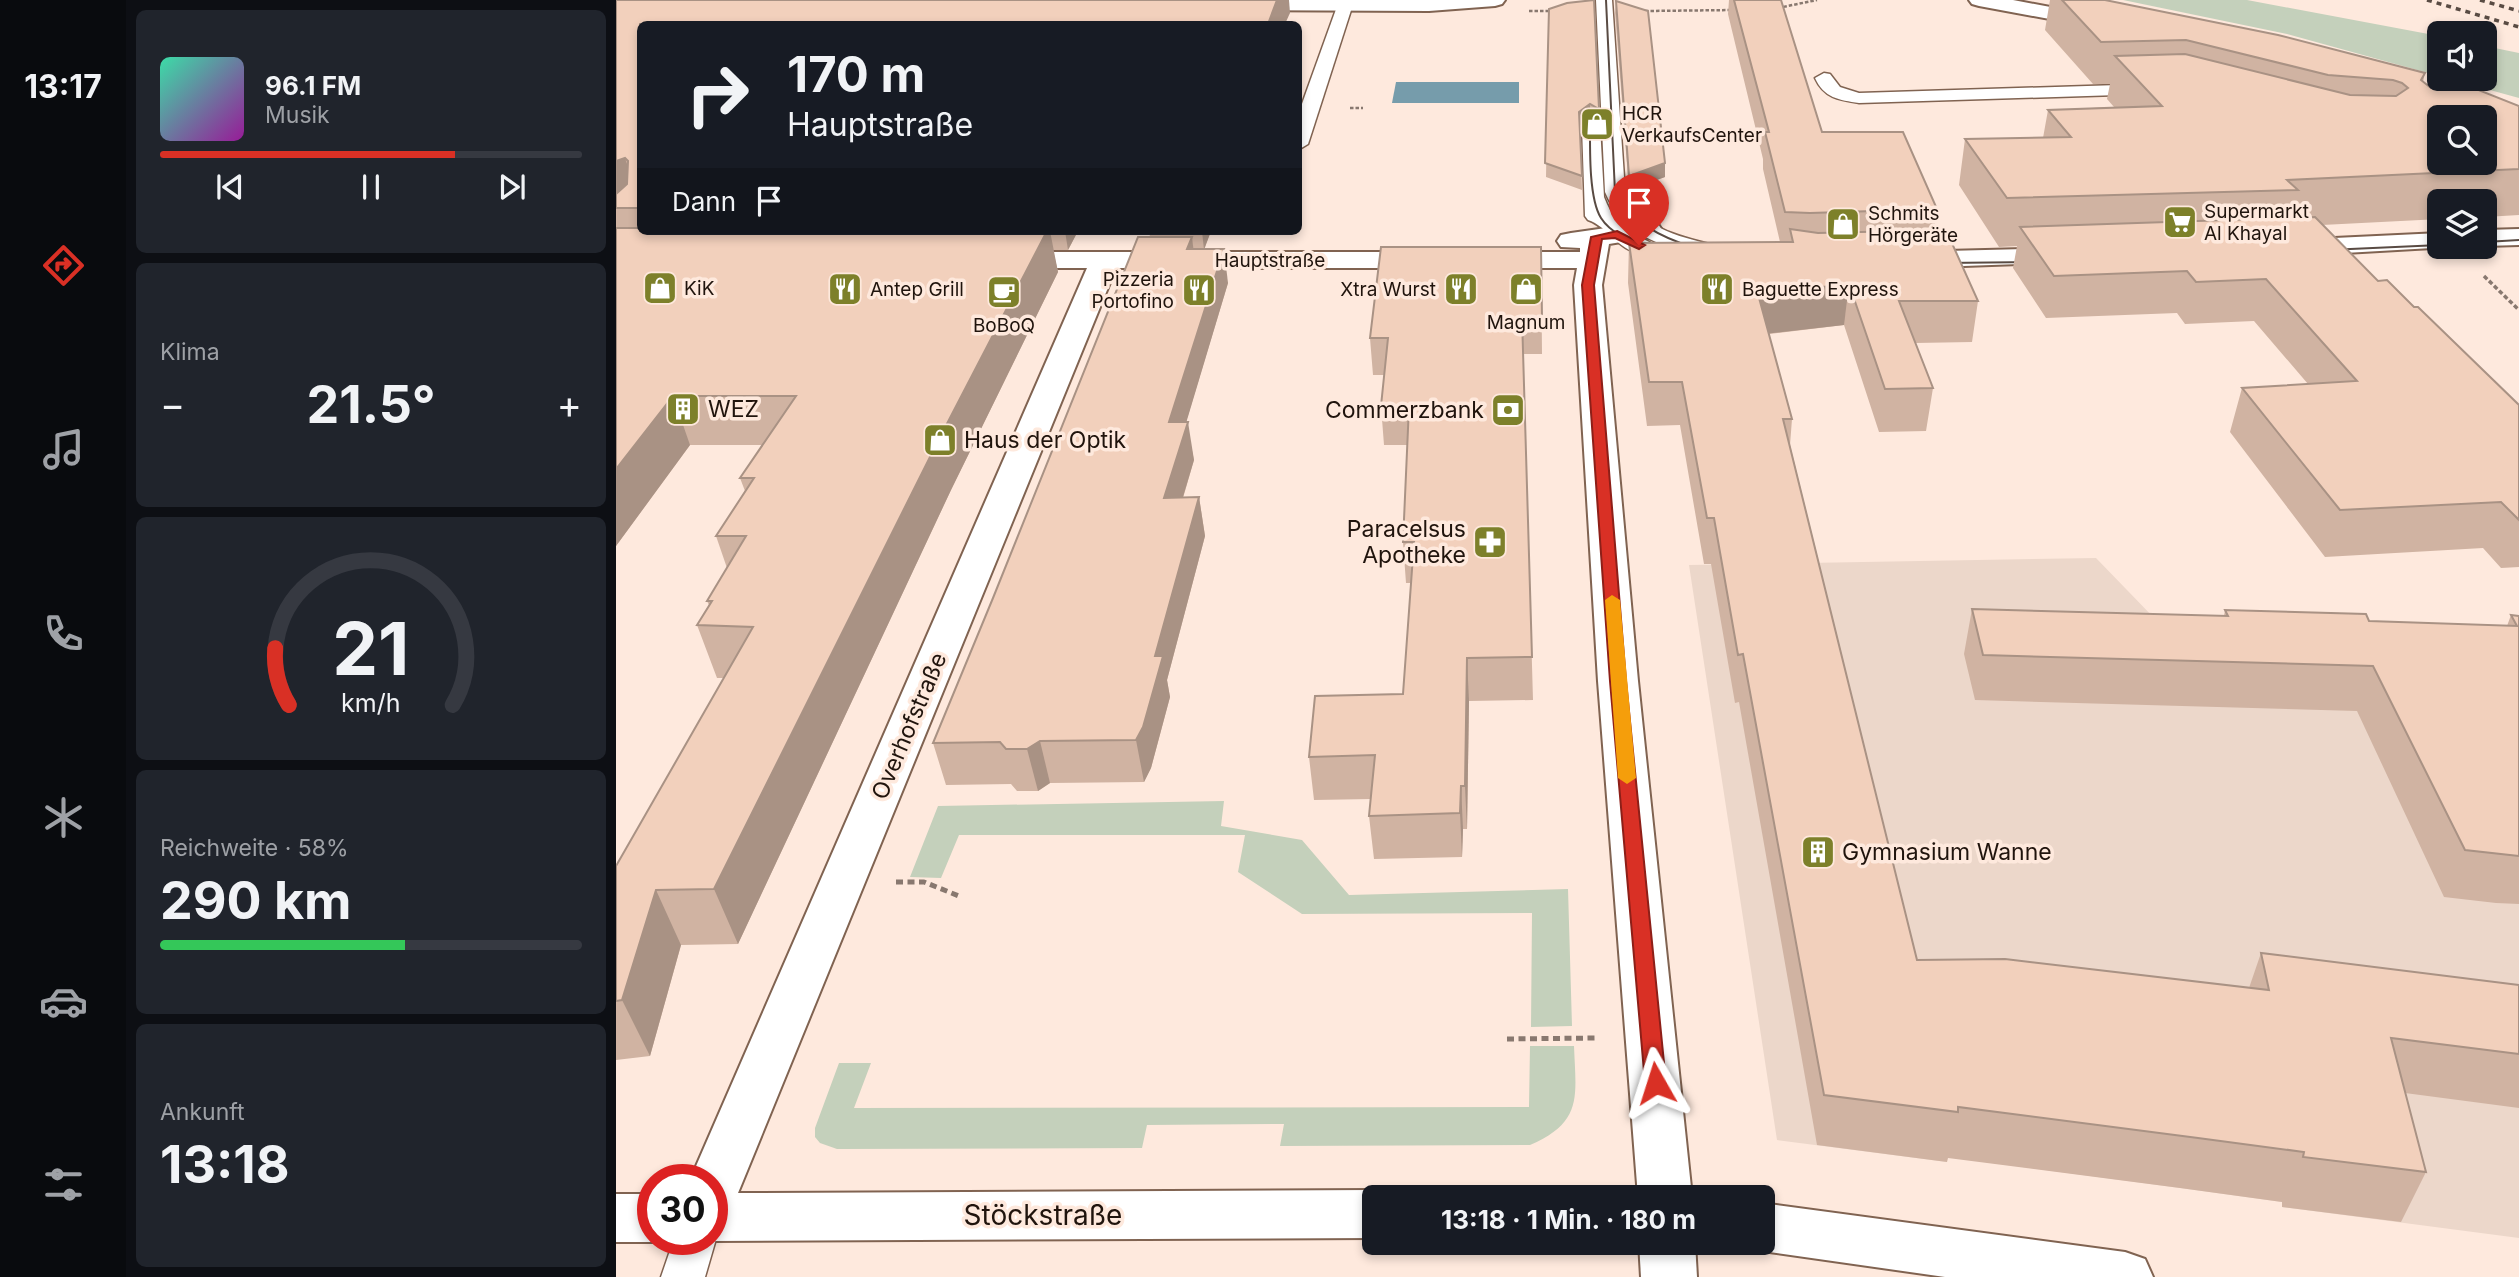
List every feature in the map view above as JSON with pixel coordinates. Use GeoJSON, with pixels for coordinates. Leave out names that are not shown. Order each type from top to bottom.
{"type":"FeatureCollection","features":[{"type":"Feature","properties":{"kind":"street"},"geometry":{"type":"LineString","coordinates":[[1355,3],[1387,0]]}},
{"type":"Feature","properties":{"kind":"street"},"geometry":{"type":"LineString","coordinates":[[1220,4],[1429,5],[1495,0]]}},
{"type":"Feature","properties":{"kind":"street"},"geometry":{"type":"LineString","coordinates":[[1979,0],[2118,20],[2049,0]]}},
{"type":"Feature","properties":{"kind":"street","name":"Hauptstraße"},"geometry":{"type":"LineString","coordinates":[[969,260],[1461,260],[1648,230]]}},
{"type":"Feature","properties":{"kind":"street"},"geometry":{"type":"LineString","coordinates":[[1260,260],[1268,235]]}},
{"type":"Feature","properties":{"kind":"street"},"geometry":{"type":"LineString","coordinates":[[1608,236],[1588,285],[1617,667],[1664,1185]]}},
{"type":"Feature","properties":{"kind":"street"},"geometry":{"type":"LineString","coordinates":[[2497,238],[2519,237]]}},
{"type":"Feature","properties":{"kind":"street"},"geometry":{"type":"LineString","coordinates":[[2268,249],[2427,242]]}},
{"type":"Feature","properties":{"kind":"street"},"geometry":{"type":"LineString","coordinates":[[1881,261],[2094,255]]}},
{"type":"Feature","properties":{"kind":"street","name":"Overhofstraße"},"geometry":{"type":"LineString","coordinates":[[723,1164],[1105,260]]}},
{"type":"Feature","properties":{"kind":"street","name":"Stöckstraße"},"geometry":{"type":"LineString","coordinates":[[728,1217],[1362,1214]]}},
{"type":"Feature","properties":{"kind":"street"},"geometry":{"type":"LineString","coordinates":[[616,1218],[637,1218]]}},
{"type":"Feature","properties":{"kind":"street"},"geometry":{"type":"LineString","coordinates":[[1775,1229],[2126,1277]]}},
{"type":"Feature","properties":{"kind":"street"},"geometry":{"type":"LineString","coordinates":[[1668,1255],[1669,1277]]}},
{"type":"Feature","properties":{"kind":"lane"},"geometry":{"type":"LineString","coordinates":[[1587,32],[1588,0]]}},
{"type":"Feature","properties":{"kind":"lane"},"geometry":{"type":"LineString","coordinates":[[1302,134],[1355,3]]}},
{"type":"Feature","properties":{"kind":"lane"},"geometry":{"type":"LineString","coordinates":[[1604,5],[1615,192],[1608,236]]}},
{"type":"Feature","properties":{"kind":"lane"},"geometry":{"type":"LineString","coordinates":[[1824,78],[1827,87],[1837,94],[1859,98],[2166,89]]}},
{"type":"Feature","properties":{"kind":"lane","name":"Hauptstraße"},"geometry":{"type":"LineString","coordinates":[[1590,108],[1594,197],[1608,236],[1658,252],[1738,260],[1648,230]]}},
{"type":"Feature","properties":{"kind":"lane"},"geometry":{"type":"LineString","coordinates":[[683,1277],[690,1255]]}},
{"type":"Feature","properties":{"kind":"path"},"geometry":{"type":"LineString","coordinates":[[1769,8],[1817,0]]}},
{"type":"Feature","properties":{"kind":"path"},"geometry":{"type":"LineString","coordinates":[[1604,5],[1743,10]]}},
{"type":"Feature","properties":{"kind":"path"},"geometry":{"type":"LineString","coordinates":[[1350,108],[1363,108]]}},
{"type":"Feature","properties":{"kind":"path"},"geometry":{"type":"LineString","coordinates":[[843,882],[924,882],[959,896]]}},
{"type":"Feature","properties":{"kind":"path"},"geometry":{"type":"LineString","coordinates":[[1507,1039],[1651,1037]]}},
{"type":"Feature","properties":{"kind":"shaded area","name":"Gymnasium Wanne"},"geometry":{"type":"Polygon","coordinates":[[[2096,558],[2187,652],[2492,660],[2519,707],[2519,1238],[2282,1207],[2282,1202],[1947,1157],[1947,1162],[1777,1140],[1689,565],[2096,558]]]}},
{"type":"Feature","properties":{"kind":"green space"},"geometry":{"type":"Polygon","coordinates":[[[2123,0],[2247,0],[2427,34],[2427,73],[2287,34],[2123,0]]]}},
{"type":"Feature","properties":{"kind":"green space"},"geometry":{"type":"Polygon","coordinates":[[[2497,48],[2519,53],[2519,98],[2494,91],[2497,91],[2497,48]]]}},
{"type":"Feature","properties":{"kind":"green space"},"geometry":{"type":"Polygon","coordinates":[[[1224,801],[1221,826],[1302,840],[1349,895],[1568,889],[1572,1026],[1531,1027],[1532,913],[1302,914],[1238,872],[1245,835],[959,835],[941,878],[910,877],[938,806],[1224,801]]]}},
{"type":"Feature","properties":{"kind":"green space"},"geometry":{"type":"Polygon","coordinates":[[[1530,1046],[1574,1046],[1575,1094],[1568,1117],[1560,1127],[1530,1145],[1280,1146],[1284,1124],[1147,1125],[1142,1148],[837,1149],[820,1143],[815,1137],[815,1128],[839,1063],[871,1063],[854,1108],[1529,1107],[1530,1046]]]}},
{"type":"Feature","properties":{"kind":"water"},"geometry":{"type":"Polygon","coordinates":[[[1396,82],[1519,82],[1519,103],[1392,103],[1396,82]]]}},
{"type":"Feature","properties":{"kind":"building"},"geometry":{"type":"Polygon","coordinates":[[[616,0],[1277,0],[1269,21],[637,21],[637,208],[616,208],[616,194],[627,184],[628,161],[625,158],[616,161],[616,0]]]}},
{"type":"Feature","properties":{"kind":"building"},"geometry":{"type":"Polygon","coordinates":[[[1594,0],[1599,109],[1590,104],[1579,112],[1582,176],[1545,163],[1549,9],[1567,3],[1594,0]]]}},
{"type":"Feature","properties":{"kind":"building"},"geometry":{"type":"Polygon","coordinates":[[[1734,0],[1781,0],[1822,132],[1903,132],[1937,209],[1785,212],[1765,132],[1769,132],[1734,0]]]}},
{"type":"Feature","properties":{"kind":"building"},"geometry":{"type":"Polygon","coordinates":[[[2062,0],[2105,0],[2278,35],[2425,73],[2421,80],[2427,85],[2427,91],[2481,91],[2519,106],[2519,169],[2497,170],[2497,105],[2427,105],[2427,173],[2287,180],[2298,190],[2007,198],[1965,139],[2071,137],[2048,110],[2162,106],[2115,56],[2185,54],[2350,95],[2396,96],[2408,88],[2393,80],[2328,75],[2186,40],[2101,42],[2062,0]]]}},
{"type":"Feature","properties":{"kind":"building"},"geometry":{"type":"Polygon","coordinates":[[[1616,1],[1648,11],[1665,163],[1629,176],[1616,1]]]}},
{"type":"Feature","properties":{"kind":"building"},"geometry":{"type":"Polygon","coordinates":[[[2315,217],[2378,281],[2387,280],[2414,307],[2418,307],[2519,405],[2519,520],[2501,502],[2340,510],[2242,388],[2357,381],[2266,279],[2196,282],[2187,271],[2054,276],[2020,227],[2315,217]]]}},
{"type":"Feature","properties":{"kind":"building"},"geometry":{"type":"Polygon","coordinates":[[[616,228],[637,228],[637,235],[1045,235],[938,441],[714,889],[656,890],[622,1000],[616,1001],[616,866],[753,627],[697,625],[712,601],[707,601],[746,536],[716,536],[754,478],[740,478],[796,396],[673,396],[616,469],[616,228]]]}},
{"type":"Feature","properties":{"kind":"building"},"geometry":{"type":"Polygon","coordinates":[[[1790,229],[1818,233],[1946,230],[1978,301],[1899,301],[1933,388],[1885,389],[1849,284],[1758,294],[1792,419],[1783,419],[1917,960],[2005,959],[2269,990],[2261,953],[2519,985],[2519,1054],[2391,1038],[2426,1172],[2303,1157],[2304,1152],[1958,1107],[1958,1112],[1824,1095],[1743,654],[1738,655],[1714,518],[1707,518],[1682,382],[1649,382],[1629,243],[1793,242],[1790,229]]]}},
{"type":"Feature","properties":{"kind":"building"},"geometry":{"type":"Polygon","coordinates":[[[1138,237],[1192,237],[1187,249],[1224,249],[1169,422],[1188,422],[1164,498],[1199,497],[1155,656],[1163,656],[1143,727],[1136,740],[1040,741],[1027,749],[1006,749],[1000,742],[933,743],[993,598],[1138,237]]]}},
{"type":"Feature","properties":{"kind":"building"},"geometry":{"type":"Polygon","coordinates":[[[1381,247],[1541,247],[1542,317],[1522,317],[1532,657],[1467,658],[1465,786],[1461,786],[1460,813],[1369,816],[1375,755],[1309,757],[1315,696],[1403,694],[1414,542],[1403,542],[1409,406],[1381,406],[1388,338],[1370,338],[1381,247]]]}},
{"type":"Feature","properties":{"kind":"building"},"geometry":{"type":"Polygon","coordinates":[[[1972,609],[2228,616],[2225,610],[2366,614],[2369,621],[2517,626],[2511,615],[2519,616],[2519,856],[2465,850],[2373,666],[1983,655],[1972,609]]]}},
{"type":"Feature","properties":{"kind":"tram line"},"geometry":{"type":"LineString","coordinates":[[1606,0],[1615,192],[1639,221],[1659,234],[1695,248]]}},
{"type":"Feature","properties":{"kind":"tram line"},"geometry":{"type":"LineString","coordinates":[[1590,98],[1591,177],[1596,207],[1605,224],[1611,229],[1651,250]]}},
{"type":"Feature","properties":{"kind":"tram line"},"geometry":{"type":"LineString","coordinates":[[2497,241],[2519,240]]}},
{"type":"Feature","properties":{"kind":"tram line"},"geometry":{"type":"LineString","coordinates":[[2328,250],[2427,246]]}},
{"type":"Feature","properties":{"kind":"tram line"},"geometry":{"type":"LineString","coordinates":[[1944,263],[2034,262]]}},
{"type":"Feature","properties":{"kind":"railway"},"geometry":{"type":"LineString","coordinates":[[2427,0],[2519,27]]}},
{"type":"Feature","properties":{"kind":"railway"},"geometry":{"type":"LineString","coordinates":[[2480,0],[2519,11]]}},
{"type":"Feature","properties":{"kind":"slow traffic"},"geometry":{"type":"LineString","coordinates":[[1612,600],[1627,778]]}},
{"type":"Feature","properties":{"kind":"place","name":"HCR VerkaufsCenter"},"geometry":{"type":"Point","coordinates":[1597,124]}},
{"type":"Feature","properties":{"kind":"place","name":"Supermarkt Al Khayal"},"geometry":{"type":"Point","coordinates":[2180,222]}},
{"type":"Feature","properties":{"kind":"place","name":"Schmits Hörgeräte"},"geometry":{"type":"Point","coordinates":[1843,224]}},
{"type":"Feature","properties":{"kind":"place","name":"KiK"},"geometry":{"type":"Point","coordinates":[660,288]}},
{"type":"Feature","properties":{"kind":"place","name":"Antep Grill"},"geometry":{"type":"Point","coordinates":[845,289]}},
{"type":"Feature","properties":{"kind":"place","name":"Xtra Wurst"},"geometry":{"type":"Point","coordinates":[1461,289]}},
{"type":"Feature","properties":{"kind":"place","name":"Magnum"},"geometry":{"type":"Point","coordinates":[1526,289]}},
{"type":"Feature","properties":{"kind":"place","name":"Baguette Express"},"geometry":{"type":"Point","coordinates":[1717,289]}},
{"type":"Feature","properties":{"kind":"place","name":"Pizzeria Portofino"},"geometry":{"type":"Point","coordinates":[1199,290]}},
{"type":"Feature","properties":{"kind":"place","name":"BoBoQ"},"geometry":{"type":"Point","coordinates":[1004,292]}},
{"type":"Feature","properties":{"kind":"place","name":"WEZ"},"geometry":{"type":"Point","coordinates":[683,409]}},
{"type":"Feature","properties":{"kind":"place","name":"Commerzbank"},"geometry":{"type":"Point","coordinates":[1508,410]}},
{"type":"Feature","properties":{"kind":"place","name":"Haus der Optik"},"geometry":{"type":"Point","coordinates":[940,440]}},
{"type":"Feature","properties":{"kind":"place","name":"Paracelsus Apotheke"},"geometry":{"type":"Point","coordinates":[1490,542]}},
{"type":"Feature","properties":{"kind":"place","name":"Gymnasium Wanne"},"geometry":{"type":"Point","coordinates":[1818,852]}},
{"type":"Feature","properties":{"kind":"route"},"geometry":{"type":"LineString","coordinates":[[1639,245],[1617,234],[1597,237],[1588,285],[1618,681],[1656,1083]]}}]}
